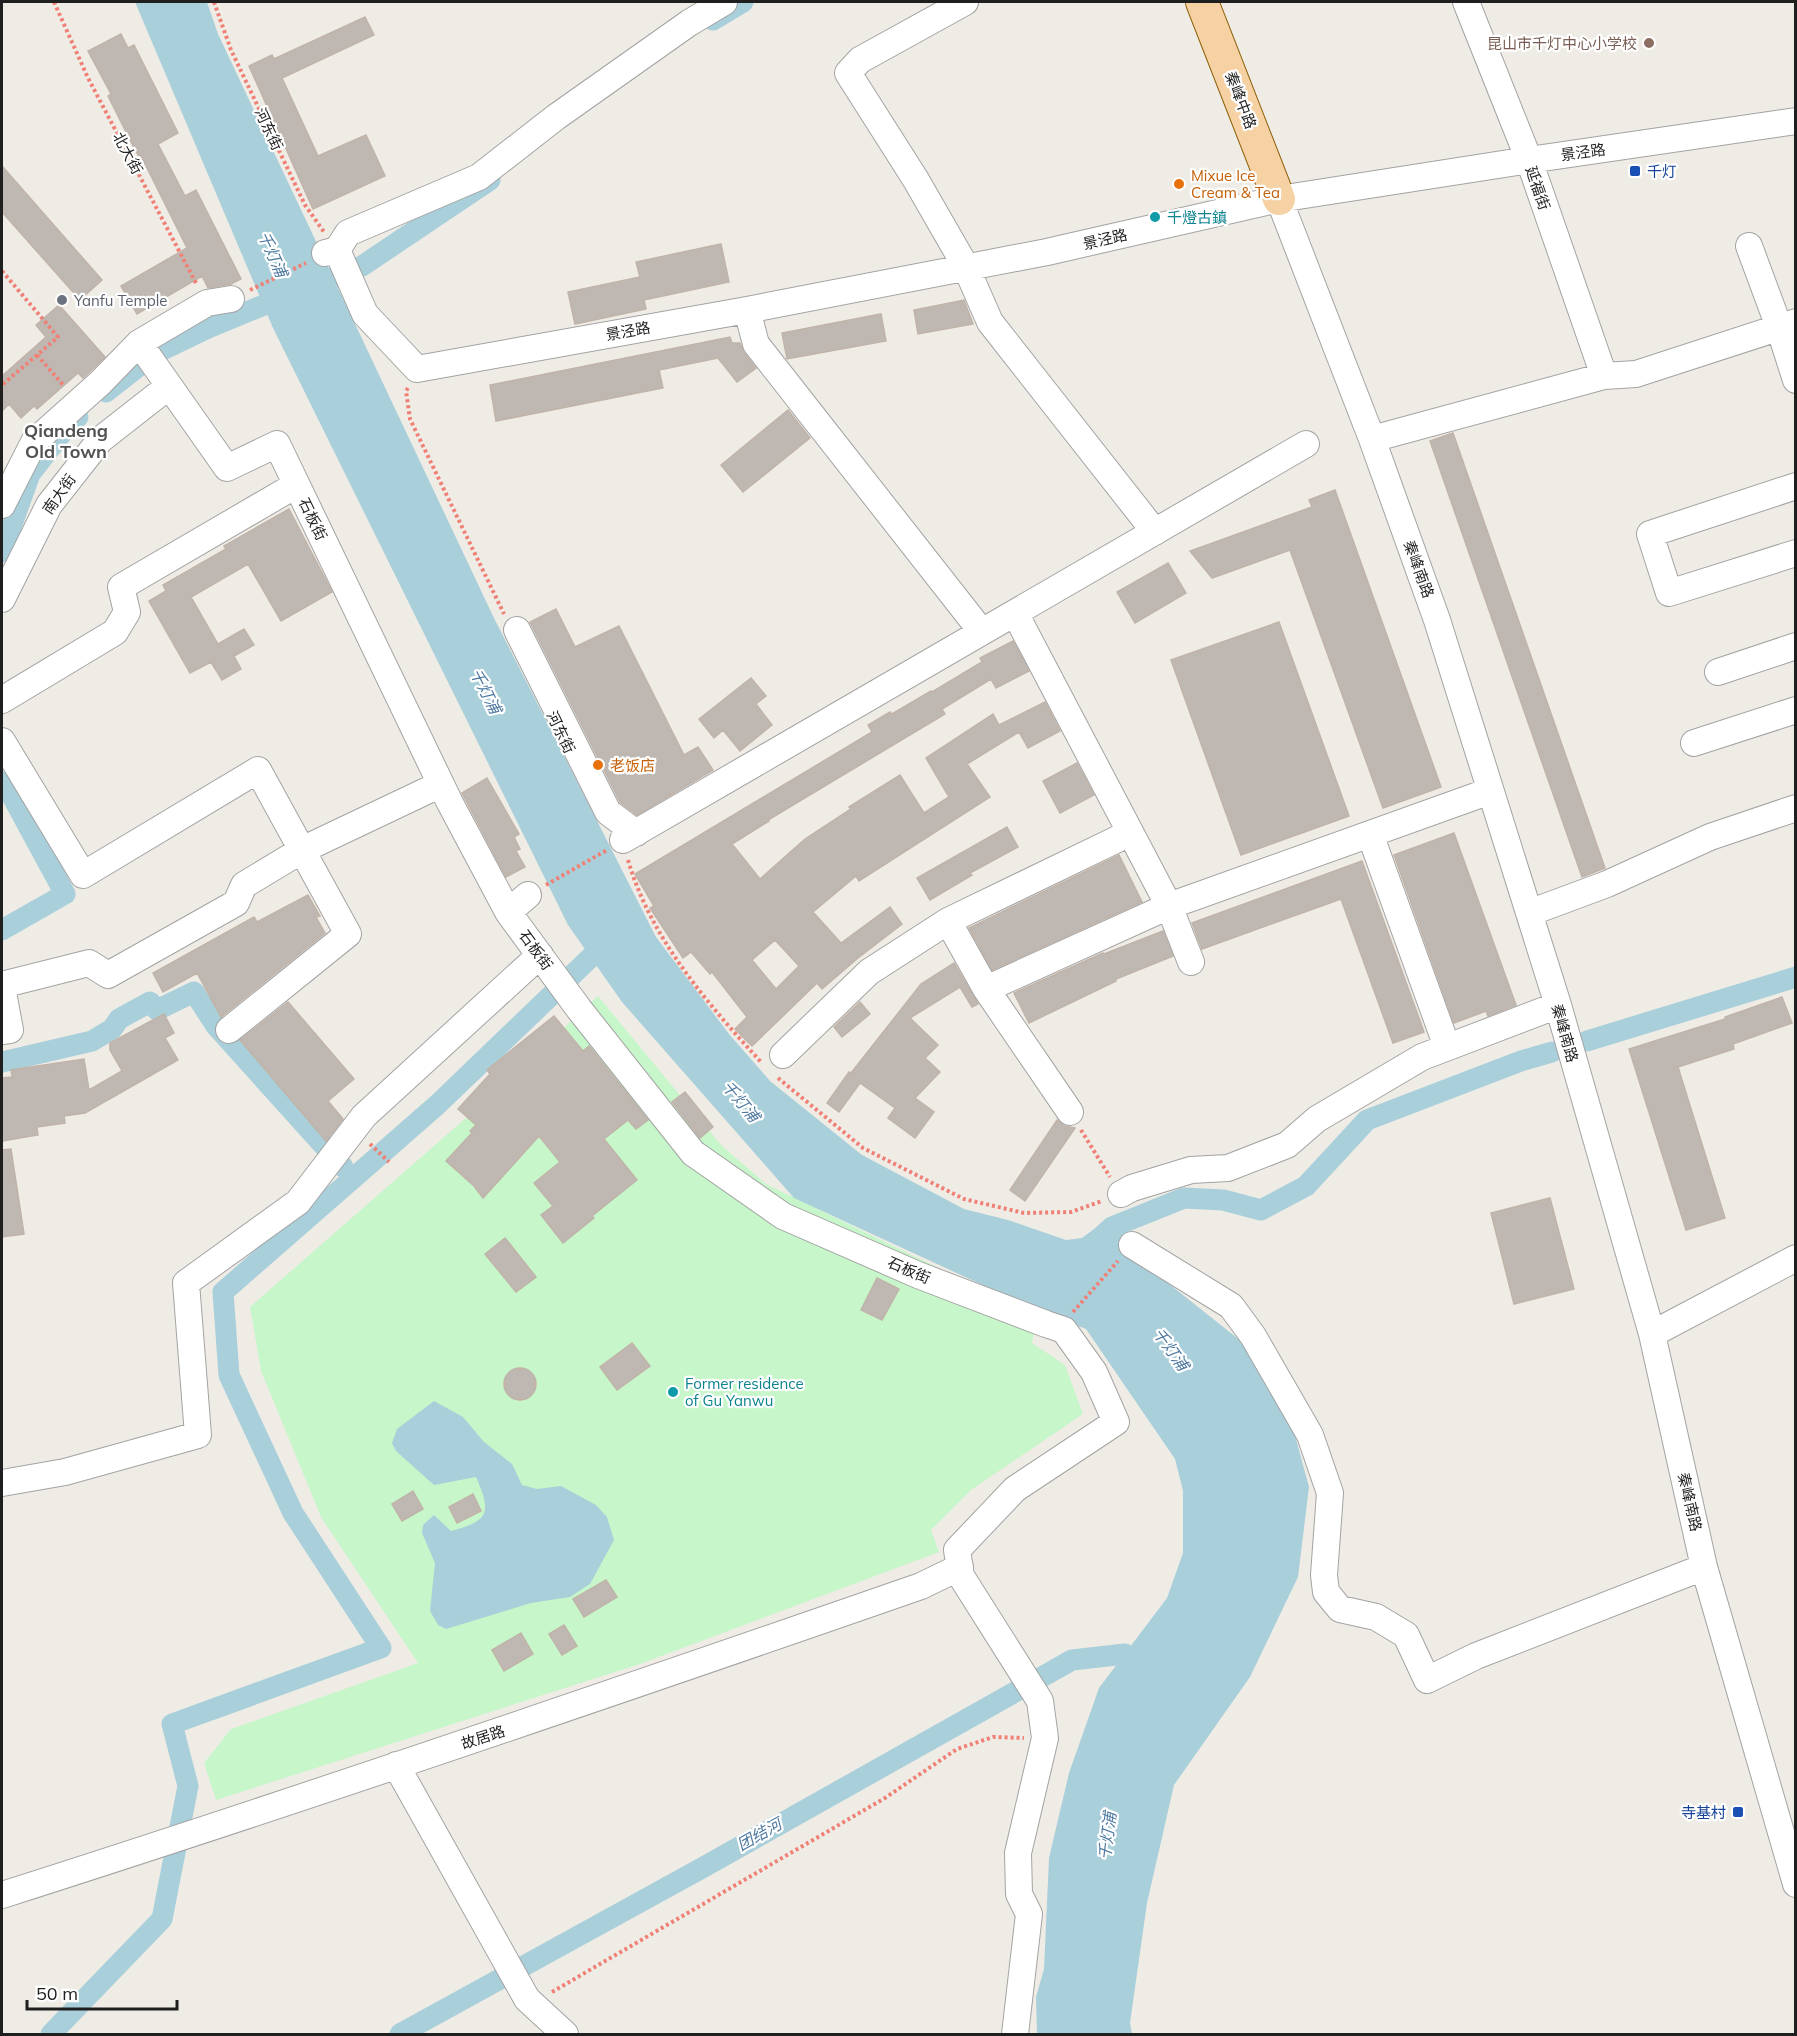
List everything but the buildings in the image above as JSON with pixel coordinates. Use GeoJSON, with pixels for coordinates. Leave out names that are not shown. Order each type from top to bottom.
{"type":"FeatureCollection","features":[{"type":"Feature","properties":{"kind":"main road","name":"秦峰中路"},"geometry":{"type":"LineString","coordinates":[[1202,2],[1279,199]]}},
{"type":"Feature","properties":{"kind":"street"},"geometry":{"type":"LineString","coordinates":[[417,369],[365,314],[356,292],[335,255],[348,233],[479,177],[556,117],[689,23],[724,2]]}},
{"type":"Feature","properties":{"kind":"street"},"geometry":{"type":"LineString","coordinates":[[965,2],[860,60],[848,73],[916,180],[966,267],[990,322],[1155,532]]}},
{"type":"Feature","properties":{"kind":"street","name":"延福街"},"geometry":{"type":"LineString","coordinates":[[1466,2],[1528,160],[1604,376]]}},
{"type":"Feature","properties":{"kind":"street","name":"景泾路"},"geometry":{"type":"LineString","coordinates":[[417,369],[747,310],[1047,252],[1279,199],[1528,160],[1796,122]]}},
{"type":"Feature","properties":{"kind":"street","name":"秦峰南路"},"geometry":{"type":"LineString","coordinates":[[1279,199],[1372,439],[1437,620],[1558,1005],[1652,1334],[1704,1567],[1796,1884]]}},
{"type":"Feature","properties":{"kind":"street"},"geometry":{"type":"LineString","coordinates":[[1749,246],[1787,324],[1795,379]]}},
{"type":"Feature","properties":{"kind":"street"},"geometry":{"type":"LineString","coordinates":[[2,505],[34,442],[78,403],[139,343],[219,301]]}},
{"type":"Feature","properties":{"kind":"street"},"geometry":{"type":"LineString","coordinates":[[747,310],[756,344],[982,632]]}},
{"type":"Feature","properties":{"kind":"street"},"geometry":{"type":"LineString","coordinates":[[1372,439],[1604,376],[1636,374],[1787,324]]}},
{"type":"Feature","properties":{"kind":"street","name":"石板街"},"geometry":{"type":"LineString","coordinates":[[139,343],[227,468],[277,444],[441,784],[508,912],[570,997],[693,1153],[783,1216],[918,1275],[1046,1324],[1061,1325]]}},
{"type":"Feature","properties":{"kind":"street","name":"南大街"},"geometry":{"type":"LineString","coordinates":[[2,599],[49,505],[92,449],[100,440],[169,386]]}},
{"type":"Feature","properties":{"kind":"street"},"geometry":{"type":"LineString","coordinates":[[629,837],[1306,444]]}},
{"type":"Feature","properties":{"kind":"street"},"geometry":{"type":"LineString","coordinates":[[2,700],[115,632],[127,612],[121,587],[296,485]]}},
{"type":"Feature","properties":{"kind":"street"},"geometry":{"type":"LineString","coordinates":[[1796,486],[1650,534],[1670,593],[1796,553]]}},
{"type":"Feature","properties":{"kind":"street"},"geometry":{"type":"LineString","coordinates":[[1015,613],[1169,906],[1191,963]]}},
{"type":"Feature","properties":{"kind":"street","name":"河东街"},"geometry":{"type":"LineString","coordinates":[[512,625],[608,812],[629,837]]}},
{"type":"Feature","properties":{"kind":"street"},"geometry":{"type":"LineString","coordinates":[[1718,672],[1796,646]]}},
{"type":"Feature","properties":{"kind":"street"},"geometry":{"type":"LineString","coordinates":[[1694,743],[1796,710]]}},
{"type":"Feature","properties":{"kind":"street"},"geometry":{"type":"LineString","coordinates":[[2,741],[83,875],[258,770],[348,934],[229,1030]]}},
{"type":"Feature","properties":{"kind":"street"},"geometry":{"type":"LineString","coordinates":[[2,1031],[10,1030],[2,986],[89,963],[108,975],[236,903],[244,885],[302,850],[441,784]]}},
{"type":"Feature","properties":{"kind":"street"},"geometry":{"type":"LineString","coordinates":[[986,989],[1169,906],[1490,791]]}},
{"type":"Feature","properties":{"kind":"street"},"geometry":{"type":"LineString","coordinates":[[1528,913],[1607,884],[1710,837],[1796,808]]}},
{"type":"Feature","properties":{"kind":"street"},"geometry":{"type":"LineString","coordinates":[[776,1067],[869,972],[948,921],[1130,832]]}},
{"type":"Feature","properties":{"kind":"street"},"geometry":{"type":"LineString","coordinates":[[1370,834],[1447,1047]]}},
{"type":"Feature","properties":{"kind":"street"},"geometry":{"type":"LineString","coordinates":[[508,912],[528,895]]}},
{"type":"Feature","properties":{"kind":"street"},"geometry":{"type":"LineString","coordinates":[[948,921],[986,989],[1070,1112]]}},
{"type":"Feature","properties":{"kind":"street"},"geometry":{"type":"LineString","coordinates":[[12,1481],[65,1472],[198,1435],[186,1283],[298,1202],[364,1116],[544,961]]}},
{"type":"Feature","properties":{"kind":"street"},"geometry":{"type":"LineString","coordinates":[[1121,1194],[1132,1188],[1191,1170],[1228,1168],[1287,1145],[1317,1119],[1422,1057],[1558,1005]]}},
{"type":"Feature","properties":{"kind":"street"},"geometry":{"type":"LineString","coordinates":[[1126,1251],[1231,1306],[1253,1336],[1310,1435],[1330,1493],[1324,1564],[1326,1592],[1340,1609],[1376,1617],[1406,1635],[1427,1680],[1476,1656],[1704,1567]]}},
{"type":"Feature","properties":{"kind":"street"},"geometry":{"type":"LineString","coordinates":[[1652,1334],[1796,1258]]}},
{"type":"Feature","properties":{"kind":"street"},"geometry":{"type":"LineString","coordinates":[[1015,2034],[1029,1914],[1019,1894],[1018,1853],[1045,1738],[1040,1701],[961,1576],[957,1550],[1015,1489],[1116,1422],[1094,1372],[1061,1325]]}},
{"type":"Feature","properties":{"kind":"street","name":"故居路"},"geometry":{"type":"LineString","coordinates":[[2,1895],[207,1830],[396,1765],[543,1718],[921,1586],[960,1567]]}},
{"type":"Feature","properties":{"kind":"street"},"geometry":{"type":"LineString","coordinates":[[396,1765],[532,2003],[565,2034]]}},
{"type":"Feature","properties":{"kind":"path","name":"北大街"},"geometry":{"type":"LineString","coordinates":[[54,2],[88,78],[219,301]]}},
{"type":"Feature","properties":{"kind":"path","name":"河东街"},"geometry":{"type":"LineString","coordinates":[[214,2],[231,50],[305,205],[335,255]]}},
{"type":"Feature","properties":{"kind":"path"},"geometry":{"type":"LineString","coordinates":[[219,301],[335,255]]}},
{"type":"Feature","properties":{"kind":"path"},"geometry":{"type":"LineString","coordinates":[[2,270],[58,337],[2,385]]}},
{"type":"Feature","properties":{"kind":"path"},"geometry":{"type":"LineString","coordinates":[[37,355],[78,403]]}},
{"type":"Feature","properties":{"kind":"path"},"geometry":{"type":"LineString","coordinates":[[417,369],[406,391],[410,419],[512,625]]}},
{"type":"Feature","properties":{"kind":"path"},"geometry":{"type":"LineString","coordinates":[[528,895],[629,837],[635,883],[673,957],[731,1029],[864,1148],[964,1199],[1024,1213],[1071,1212],[1121,1194],[1070,1112]]}},
{"type":"Feature","properties":{"kind":"path"},"geometry":{"type":"LineString","coordinates":[[363,1137],[389,1162]]}},
{"type":"Feature","properties":{"kind":"path"},"geometry":{"type":"LineString","coordinates":[[1061,1325],[1126,1251]]}},
{"type":"Feature","properties":{"kind":"path"},"geometry":{"type":"LineString","coordinates":[[532,2003],[885,1798],[957,1749],[993,1737],[1045,1738]]}},
{"type":"Feature","properties":{"kind":"green space","name":"Former residence of Gu Yanwu"},"geometry":{"type":"Polygon","coordinates":[[[598,996],[721,1145],[766,1184],[955,1276],[1039,1311],[1032,1343],[1065,1365],[1083,1414],[971,1490],[931,1530],[939,1552],[640,1664],[216,1800],[204,1763],[231,1729],[418,1663],[321,1517],[261,1371],[250,1307],[498,1090],[598,996]]]}},
{"type":"Feature","properties":{"kind":"water","name":"千灯浦"},"geometry":{"type":"Polygon","coordinates":[[[135,2],[207,2],[218,34],[493,616],[656,937],[729,1034],[770,1081],[862,1155],[964,1209],[1008,1220],[1066,1240],[1082,1238],[1106,1220],[1123,1224],[1128,1232],[1125,1247],[1135,1262],[1159,1276],[1251,1349],[1290,1417],[1309,1487],[1298,1577],[1250,1677],[1174,1785],[1147,1903],[1130,2023],[1132,2034],[1037,2034],[1036,1997],[1044,1969],[1049,1858],[1069,1773],[1099,1688],[1167,1598],[1183,1553],[1183,1491],[1175,1459],[1086,1329],[1039,1311],[794,1198],[622,1002],[568,925],[273,328],[135,2]]]}},
{"type":"Feature","properties":{"kind":"water"},"geometry":{"type":"Polygon","coordinates":[[[434,1401],[463,1417],[484,1442],[512,1464],[522,1485],[537,1489],[561,1486],[596,1505],[607,1517],[614,1540],[590,1584],[570,1597],[531,1603],[446,1629],[438,1625],[430,1611],[435,1563],[422,1533],[423,1525],[434,1515],[451,1531],[480,1519],[485,1507],[476,1477],[434,1485],[396,1451],[392,1443],[397,1429],[434,1401]]]}},
{"type":"Feature","properties":{"kind":"waterway"},"geometry":{"type":"LineString","coordinates":[[713,20],[743,2]]}},
{"type":"Feature","properties":{"kind":"waterway"},"geometry":{"type":"LineString","coordinates":[[334,277],[362,266],[490,180]]}},
{"type":"Feature","properties":{"kind":"waterway"},"geometry":{"type":"LineString","coordinates":[[154,354],[208,328],[288,295]]}},
{"type":"Feature","properties":{"kind":"waterway"},"geometry":{"type":"LineString","coordinates":[[106,392],[143,363]]}},
{"type":"Feature","properties":{"kind":"waterway"},"geometry":{"type":"LineString","coordinates":[[2,552],[30,474],[65,429],[78,417]]}},
{"type":"Feature","properties":{"kind":"waterway"},"geometry":{"type":"LineString","coordinates":[[2,782],[7,787],[65,894],[2,930]]}},
{"type":"Feature","properties":{"kind":"waterway"},"geometry":{"type":"LineString","coordinates":[[51,2034],[162,1919],[188,1786],[172,1724],[381,1648],[293,1513],[229,1375],[223,1292],[437,1105],[591,957]]}},
{"type":"Feature","properties":{"kind":"waterway"},"geometry":{"type":"LineString","coordinates":[[1587,1041],[1796,977]]}},
{"type":"Feature","properties":{"kind":"waterway"},"geometry":{"type":"LineString","coordinates":[[2,1062],[92,1041],[112,1029],[119,1019],[150,1002],[157,1010],[194,992],[216,1026],[343,1167]]}},
{"type":"Feature","properties":{"kind":"waterway"},"geometry":{"type":"LineString","coordinates":[[1099,1239],[1112,1227],[1184,1198],[1223,1200],[1261,1210],[1306,1186],[1367,1120],[1521,1061],[1552,1052]]}},
{"type":"Feature","properties":{"kind":"waterway","name":"团结河"},"geometry":{"type":"LineString","coordinates":[[400,2034],[702,1868],[1072,1660],[1125,1654]]}},
{"type":"Feature","properties":{"kind":"place","name":"昆山市千灯中心小学校"},"geometry":{"type":"Point","coordinates":[1649,43]}},
{"type":"Feature","properties":{"kind":"place","name":"千灯"},"geometry":{"type":"Point","coordinates":[1635,171]}},
{"type":"Feature","properties":{"kind":"place","name":"Mixue Ice Cream & Tea"},"geometry":{"type":"Point","coordinates":[1179,184]}},
{"type":"Feature","properties":{"kind":"place","name":"千燈古鎮"},"geometry":{"type":"Point","coordinates":[1155,217]}},
{"type":"Feature","properties":{"kind":"place","name":"Yanfu Temple"},"geometry":{"type":"Point","coordinates":[62,300]}},
{"type":"Feature","properties":{"kind":"place","name":"老饭店"},"geometry":{"type":"Point","coordinates":[598,765]}},
{"type":"Feature","properties":{"kind":"place","name":"Former residence of Gu Yanwu"},"geometry":{"type":"Point","coordinates":[673,1392]}},
{"type":"Feature","properties":{"kind":"place","name":"寺基村"},"geometry":{"type":"Point","coordinates":[1738,1812]}},
{"type":"Feature","properties":{"kind":"district","name":"Qiandeng Old Town"},"geometry":{"type":"Point","coordinates":[66,440]}}]}
